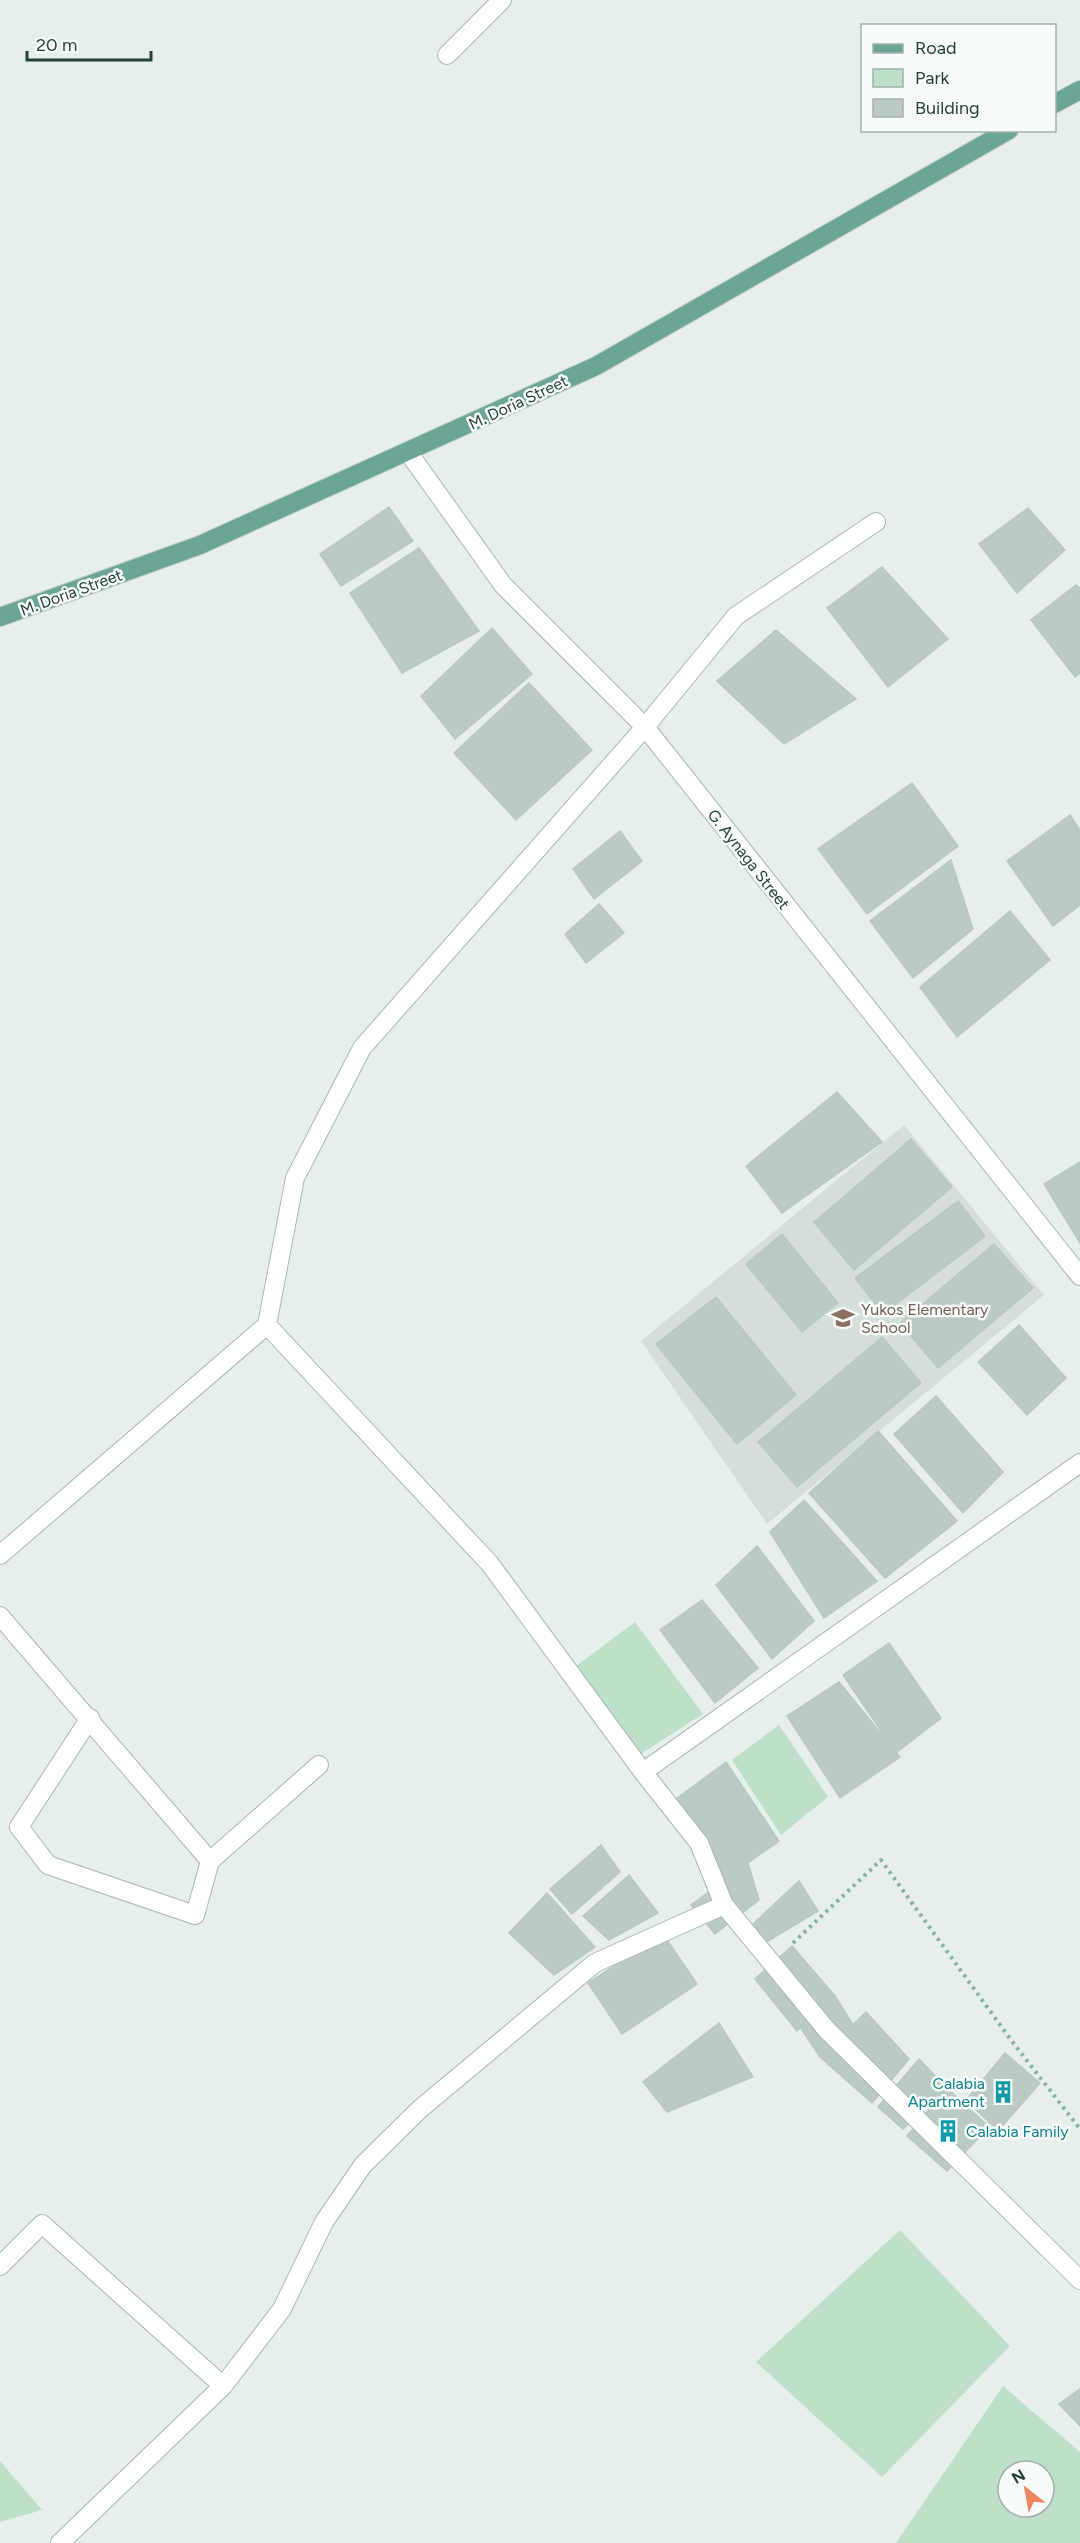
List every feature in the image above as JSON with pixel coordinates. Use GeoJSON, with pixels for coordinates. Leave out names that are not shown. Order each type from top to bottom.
{"type":"FeatureCollection","features":[{"type":"Feature","properties":{"kind":"main road"},"geometry":{"type":"LineString","coordinates":[[1056,103],[1080,90]]}},
{"type":"Feature","properties":{"kind":"main road","name":"M. Doria Street"},"geometry":{"type":"LineString","coordinates":[[0,617],[200,545],[596,366],[1006,132]]}},
{"type":"Feature","properties":{"kind":"street"},"geometry":{"type":"LineString","coordinates":[[447,55],[502,0]]}},
{"type":"Feature","properties":{"kind":"street","name":"G. Aynaga Street"},"geometry":{"type":"LineString","coordinates":[[408,452],[503,585],[645,727],[1080,1276]]}},
{"type":"Feature","properties":{"kind":"street"},"geometry":{"type":"LineString","coordinates":[[0,1555],[267,1325],[295,1178],[362,1048],[645,727],[736,616],[876,522]]}},
{"type":"Feature","properties":{"kind":"street"},"geometry":{"type":"LineString","coordinates":[[267,1325],[490,1564],[643,1772],[699,1844],[724,1905],[826,2029],[1080,2280]]}},
{"type":"Feature","properties":{"kind":"street"},"geometry":{"type":"LineString","coordinates":[[643,1772],[1080,1463]]}},
{"type":"Feature","properties":{"kind":"street"},"geometry":{"type":"LineString","coordinates":[[0,1616],[90,1718],[210,1861]]}},
{"type":"Feature","properties":{"kind":"street"},"geometry":{"type":"LineString","coordinates":[[90,1718],[19,1827],[48,1865],[195,1915],[210,1861],[319,1765]]}},
{"type":"Feature","properties":{"kind":"street"},"geometry":{"type":"LineString","coordinates":[[60,2543],[223,2386],[282,2309],[324,2223],[363,2165],[420,2109],[595,1963],[724,1905]]}},
{"type":"Feature","properties":{"kind":"street"},"geometry":{"type":"LineString","coordinates":[[0,2266],[42,2224],[223,2386]]}},
{"type":"Feature","properties":{"kind":"path"},"geometry":{"type":"LineString","coordinates":[[771,1963],[881,1860],[1011,2040],[1080,2128]]}},
{"type":"Feature","properties":{"kind":"shaded area","name":"Yukos Elementary School"},"geometry":{"type":"Polygon","coordinates":[[[904,1125],[1044,1295],[767,1524],[641,1341],[904,1125]]]}},
{"type":"Feature","properties":{"kind":"green space"},"geometry":{"type":"Polygon","coordinates":[[[635,1622],[703,1714],[639,1755],[576,1666],[635,1622]]]}},
{"type":"Feature","properties":{"kind":"green space"},"geometry":{"type":"Polygon","coordinates":[[[779,1725],[828,1797],[781,1835],[732,1760],[779,1725]]]}},
{"type":"Feature","properties":{"kind":"green space"},"geometry":{"type":"Polygon","coordinates":[[[900,2230],[1010,2346],[882,2477],[756,2362],[900,2230]]]}},
{"type":"Feature","properties":{"kind":"green space"},"geometry":{"type":"Polygon","coordinates":[[[1003,2386],[1080,2452],[1080,2543],[896,2543],[1003,2386]]]}},
{"type":"Feature","properties":{"kind":"green space"},"geometry":{"type":"Polygon","coordinates":[[[0,2461],[42,2510],[0,2522],[0,2461]]]}},
{"type":"Feature","properties":{"kind":"building"},"geometry":{"type":"Polygon","coordinates":[[[389,507],[413,541],[341,586],[320,554],[389,507]]]}},
{"type":"Feature","properties":{"kind":"building"},"geometry":{"type":"Polygon","coordinates":[[[1028,508],[1065,550],[1017,593],[979,544],[1028,508]]]}},
{"type":"Feature","properties":{"kind":"building"},"geometry":{"type":"Polygon","coordinates":[[[419,548],[479,631],[402,673],[350,593],[419,548]]]}},
{"type":"Feature","properties":{"kind":"building"},"geometry":{"type":"Polygon","coordinates":[[[882,567],[948,639],[888,687],[827,608],[882,567]]]}},
{"type":"Feature","properties":{"kind":"building"},"geometry":{"type":"Polygon","coordinates":[[[1076,585],[1080,588],[1080,673],[1075,677],[1031,620],[1076,585]]]}},
{"type":"Feature","properties":{"kind":"building"},"geometry":{"type":"Polygon","coordinates":[[[492,628],[532,674],[455,739],[421,696],[492,628]]]}},
{"type":"Feature","properties":{"kind":"building"},"geometry":{"type":"Polygon","coordinates":[[[776,630],[856,699],[784,744],[717,681],[776,630]]]}},
{"type":"Feature","properties":{"kind":"building"},"geometry":{"type":"Polygon","coordinates":[[[529,683],[592,750],[516,820],[454,753],[529,683]]]}},
{"type":"Feature","properties":{"kind":"building"},"geometry":{"type":"Polygon","coordinates":[[[912,783],[958,846],[867,914],[818,849],[912,783]]]}},
{"type":"Feature","properties":{"kind":"building"},"geometry":{"type":"Polygon","coordinates":[[[1070,815],[1080,830],[1080,905],[1053,926],[1007,861],[1070,815]]]}},
{"type":"Feature","properties":{"kind":"building"},"geometry":{"type":"Polygon","coordinates":[[[620,831],[642,861],[594,899],[573,869],[620,831]]]}},
{"type":"Feature","properties":{"kind":"building"},"geometry":{"type":"Polygon","coordinates":[[[951,860],[973,929],[913,978],[870,921],[951,860]]]}},
{"type":"Feature","properties":{"kind":"building"},"geometry":{"type":"Polygon","coordinates":[[[599,904],[624,933],[586,963],[565,934],[599,904]]]}},
{"type":"Feature","properties":{"kind":"building"},"geometry":{"type":"Polygon","coordinates":[[[1010,911],[1050,960],[957,1037],[920,987],[1010,911]]]}},
{"type":"Feature","properties":{"kind":"building"},"geometry":{"type":"Polygon","coordinates":[[[837,1092],[882,1142],[782,1213],[746,1166],[837,1092]]]}},
{"type":"Feature","properties":{"kind":"building"},"geometry":{"type":"Polygon","coordinates":[[[911,1139],[952,1187],[854,1270],[814,1222],[911,1139]]]}},
{"type":"Feature","properties":{"kind":"building"},"geometry":{"type":"Polygon","coordinates":[[[1080,1162],[1080,1243],[1044,1184],[1080,1162]]]}},
{"type":"Feature","properties":{"kind":"building"},"geometry":{"type":"Polygon","coordinates":[[[958,1201],[985,1236],[883,1314],[855,1278],[958,1201]]]}},
{"type":"Feature","properties":{"kind":"building"},"geometry":{"type":"Polygon","coordinates":[[[782,1234],[838,1303],[802,1332],[746,1264],[782,1234]]]}},
{"type":"Feature","properties":{"kind":"building"},"geometry":{"type":"Polygon","coordinates":[[[994,1244],[1033,1288],[938,1368],[900,1323],[994,1244]]]}},
{"type":"Feature","properties":{"kind":"building"},"geometry":{"type":"Polygon","coordinates":[[[716,1297],[796,1395],[737,1444],[656,1344],[716,1297]]]}},
{"type":"Feature","properties":{"kind":"building"},"geometry":{"type":"Polygon","coordinates":[[[1019,1325],[1066,1378],[1027,1415],[978,1362],[1019,1325]]]}},
{"type":"Feature","properties":{"kind":"building"},"geometry":{"type":"Polygon","coordinates":[[[882,1337],[921,1383],[797,1487],[758,1442],[882,1337]]]}},
{"type":"Feature","properties":{"kind":"building"},"geometry":{"type":"Polygon","coordinates":[[[936,1396],[1003,1472],[963,1513],[894,1434],[936,1396]]]}},
{"type":"Feature","properties":{"kind":"building"},"geometry":{"type":"Polygon","coordinates":[[[878,1431],[957,1521],[885,1578],[809,1493],[878,1431]]]}},
{"type":"Feature","properties":{"kind":"building"},"geometry":{"type":"Polygon","coordinates":[[[804,1500],[877,1581],[824,1618],[770,1532],[804,1500]]]}},
{"type":"Feature","properties":{"kind":"building"},"geometry":{"type":"Polygon","coordinates":[[[757,1546],[814,1621],[772,1659],[716,1585],[757,1546]]]}},
{"type":"Feature","properties":{"kind":"building"},"geometry":{"type":"Polygon","coordinates":[[[702,1600],[758,1668],[715,1703],[660,1630],[702,1600]]]}},
{"type":"Feature","properties":{"kind":"building"},"geometry":{"type":"Polygon","coordinates":[[[889,1643],[941,1718],[896,1753],[843,1675],[889,1643]]]}},
{"type":"Feature","properties":{"kind":"building"},"geometry":{"type":"Polygon","coordinates":[[[839,1682],[900,1757],[840,1798],[787,1716],[839,1682]]]}},
{"type":"Feature","properties":{"kind":"building"},"geometry":{"type":"Polygon","coordinates":[[[726,1762],[779,1841],[718,1884],[664,1808],[726,1762]]]}},
{"type":"Feature","properties":{"kind":"building"},"geometry":{"type":"Polygon","coordinates":[[[601,1845],[620,1872],[572,1914],[550,1889],[601,1845]]]}},
{"type":"Feature","properties":{"kind":"building"},"geometry":{"type":"Polygon","coordinates":[[[748,1863],[759,1900],[715,1934],[691,1905],[748,1863]]]}},
{"type":"Feature","properties":{"kind":"building"},"geometry":{"type":"Polygon","coordinates":[[[629,1875],[658,1913],[609,1940],[583,1916],[629,1875]]]}},
{"type":"Feature","properties":{"kind":"building"},"geometry":{"type":"Polygon","coordinates":[[[799,1881],[818,1911],[768,1941],[753,1924],[799,1881]]]}},
{"type":"Feature","properties":{"kind":"building"},"geometry":{"type":"Polygon","coordinates":[[[547,1893],[595,1947],[554,1975],[509,1933],[547,1893]]]}},
{"type":"Feature","properties":{"kind":"building"},"geometry":{"type":"Polygon","coordinates":[[[663,1934],[697,1984],[622,2034],[588,1983],[663,1934]]]}},
{"type":"Feature","properties":{"kind":"building"},"geometry":{"type":"Polygon","coordinates":[[[792,1946],[835,1996],[797,2031],[755,1979],[792,1946]]]}},
{"type":"Feature","properties":{"kind":"building"},"geometry":{"type":"Polygon","coordinates":[[[835,1996],[853,2025],[820,2057],[800,2027],[835,1996]]]}},
{"type":"Feature","properties":{"kind":"building"},"geometry":{"type":"Polygon","coordinates":[[[866,2012],[909,2059],[872,2103],[820,2057],[866,2012]]]}},
{"type":"Feature","properties":{"kind":"building"},"geometry":{"type":"Polygon","coordinates":[[[719,2023],[753,2077],[667,2112],[643,2082],[719,2023]]]}},
{"type":"Feature","properties":{"kind":"building","name":"Calabia Apartment"},"geometry":{"type":"Polygon","coordinates":[[[1005,2053],[1040,2083],[998,2131],[966,2100],[1005,2053]]]}},
{"type":"Feature","properties":{"kind":"building"},"geometry":{"type":"Polygon","coordinates":[[[919,2059],[947,2088],[903,2129],[878,2107],[919,2059]]]}},
{"type":"Feature","properties":{"kind":"building","name":"Calabia Family"},"geometry":{"type":"Polygon","coordinates":[[[947,2088],[989,2127],[947,2171],[907,2136],[947,2088]]]}},
{"type":"Feature","properties":{"kind":"building"},"geometry":{"type":"Polygon","coordinates":[[[1080,2389],[1080,2426],[1059,2404],[1080,2389]]]}},
{"type":"Feature","properties":{"kind":"place","name":"Yukos Elementary School"},"geometry":{"type":"Point","coordinates":[843,1318]}},
{"type":"Feature","properties":{"kind":"place","name":"Calabia Apartment"},"geometry":{"type":"Point","coordinates":[1003,2092]}},
{"type":"Feature","properties":{"kind":"place","name":"Calabia Family"},"geometry":{"type":"Point","coordinates":[948,2131]}}]}
